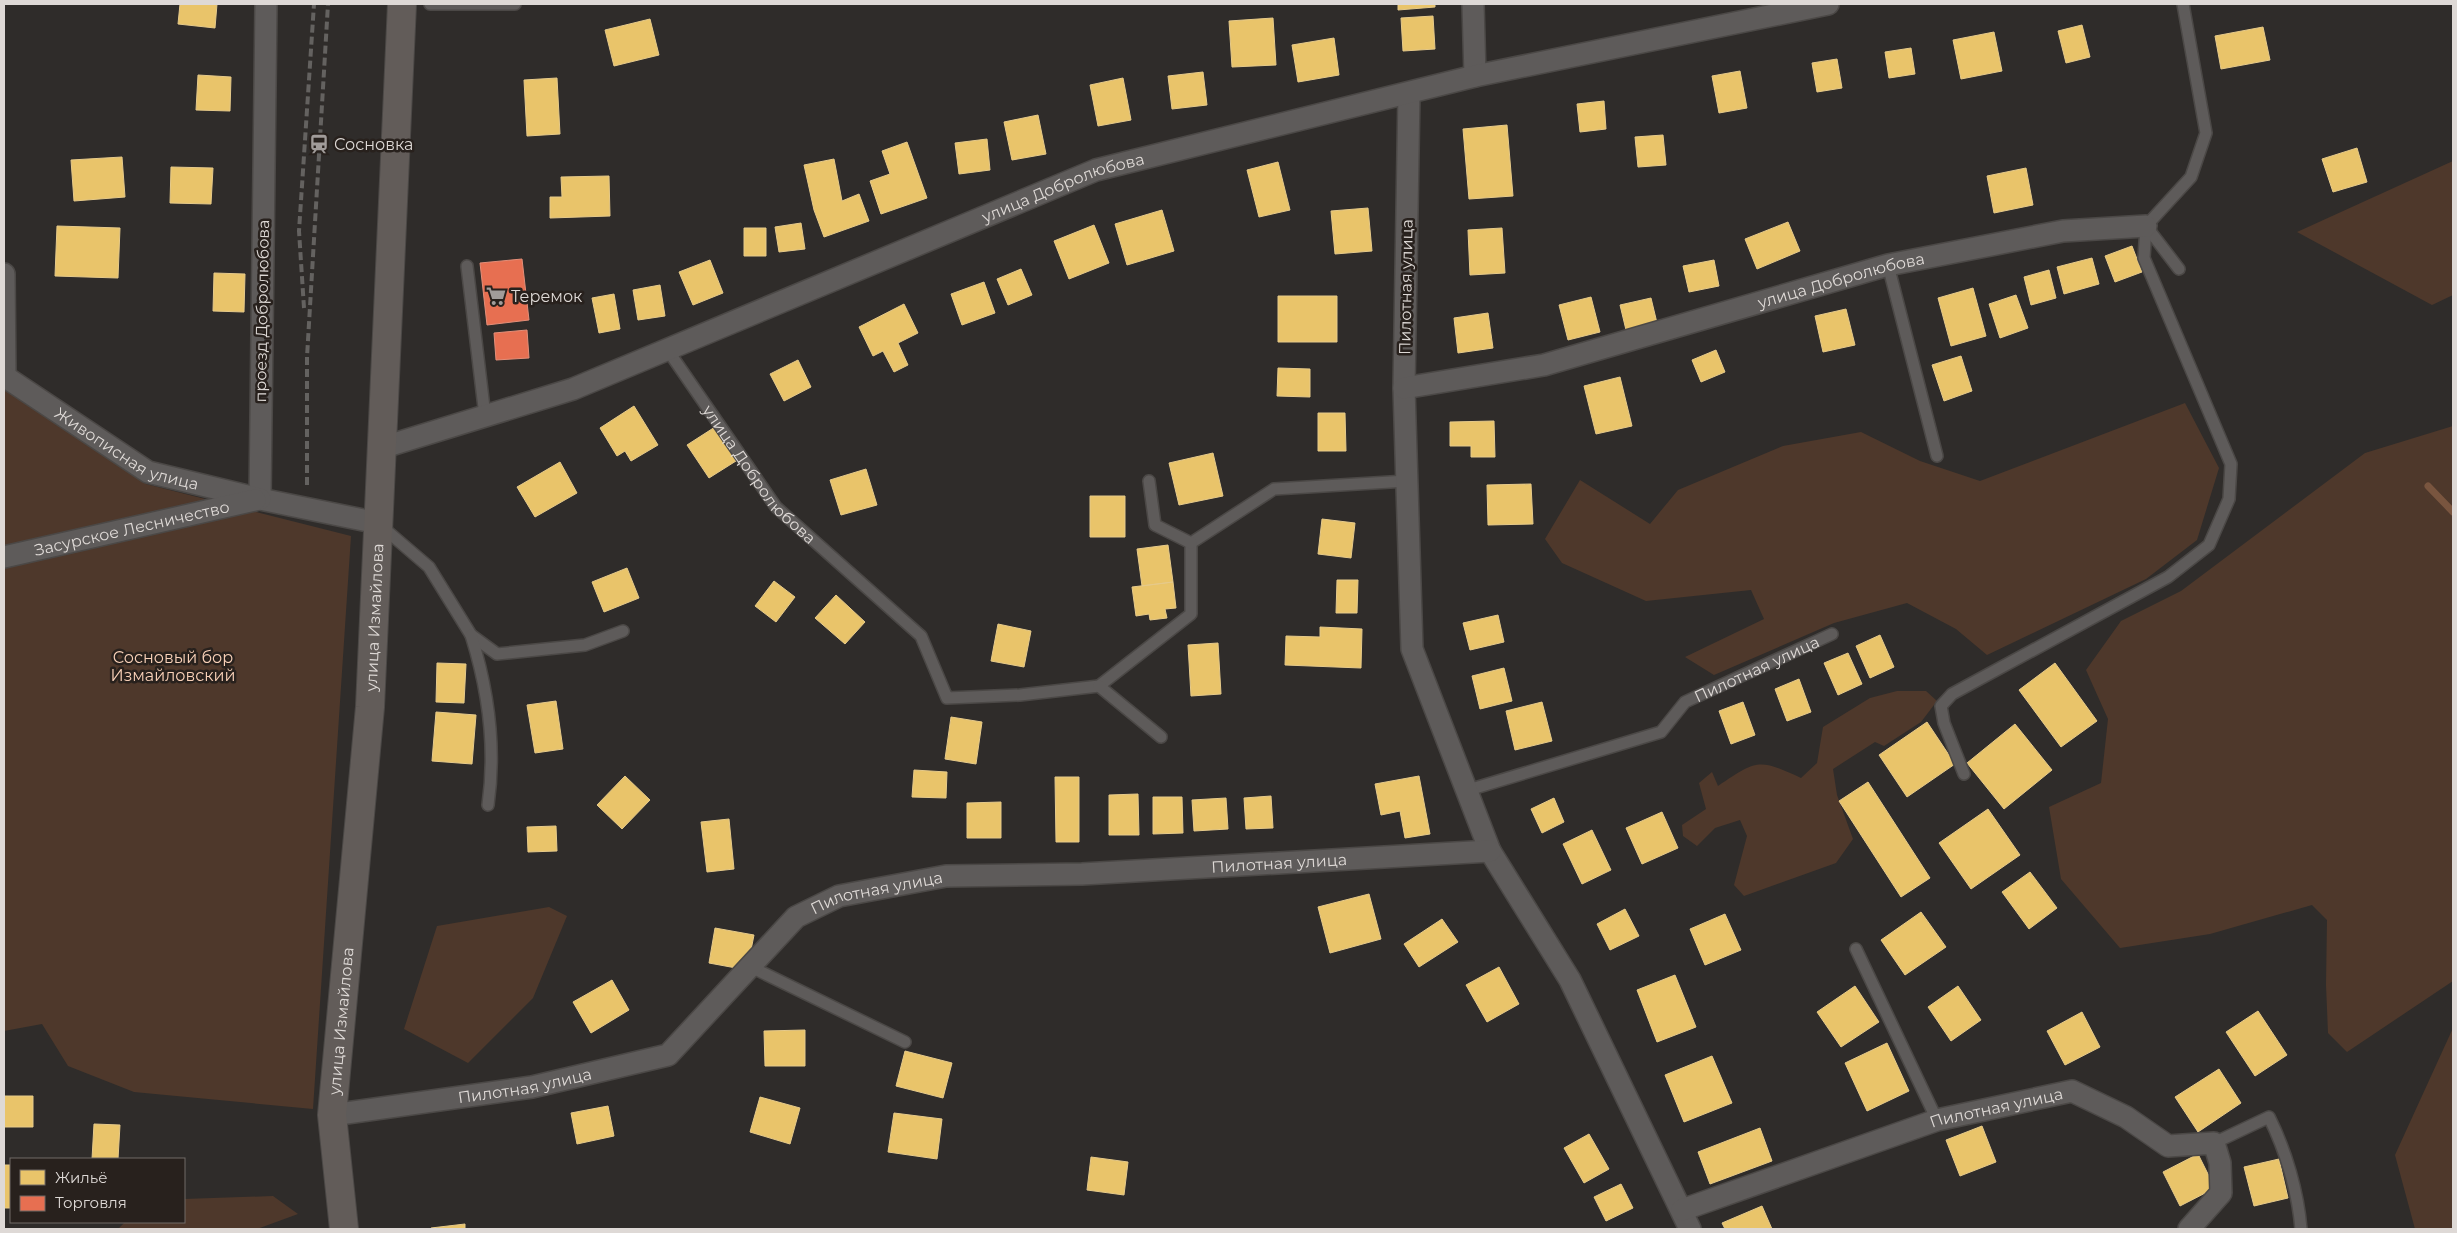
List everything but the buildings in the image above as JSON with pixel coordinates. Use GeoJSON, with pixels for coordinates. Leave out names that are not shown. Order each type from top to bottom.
{"type":"FeatureCollection","features":[{"type":"Feature","properties":{"kind":"main road","name":"улица Измайлова"},"geometry":{"type":"LineString","coordinates":[[344,1229],[332,1115],[370,707],[402,4]]}},
{"type":"Feature","properties":{"kind":"street","name":"проезд Добролюбова"},"geometry":{"type":"LineString","coordinates":[[260,499],[266,4]]}},
{"type":"Feature","properties":{"kind":"street"},"geometry":{"type":"LineString","coordinates":[[1473,4],[1475,76]]}},
{"type":"Feature","properties":{"kind":"street","name":"улица Добролюбова"},"geometry":{"type":"LineString","coordinates":[[382,448],[573,389],[1096,170],[1475,76],[1828,4]]}},
{"type":"Feature","properties":{"kind":"street","name":"Пилотная улица"},"geometry":{"type":"LineString","coordinates":[[1409,93],[1404,388],[1412,649],[1465,791],[1490,851],[1570,980],[1686,1220],[1936,1120],[2072,1091],[2126,1117],[2168,1146],[2214,1143]]}},
{"type":"Feature","properties":{"kind":"street","name":"улица Добролюбова"},"geometry":{"type":"LineString","coordinates":[[1404,388],[1544,365],[1888,265],[2063,231],[2146,226]]}},
{"type":"Feature","properties":{"kind":"street"},"geometry":{"type":"LineString","coordinates":[[4,274],[4,376]]}},
{"type":"Feature","properties":{"kind":"street","name":"Живописная улица"},"geometry":{"type":"LineString","coordinates":[[4,376],[148,472],[260,499]]}},
{"type":"Feature","properties":{"kind":"street"},"geometry":{"type":"LineString","coordinates":[[260,499],[378,523]]}},
{"type":"Feature","properties":{"kind":"street","name":"Засурское Лесничество"},"geometry":{"type":"LineString","coordinates":[[4,557],[260,499]]}},
{"type":"Feature","properties":{"kind":"street","name":"Пилотная улица"},"geometry":{"type":"LineString","coordinates":[[332,1115],[532,1087],[668,1055],[796,917],[838,896],[946,876],[1082,874],[1490,851]]}},
{"type":"Feature","properties":{"kind":"street"},"geometry":{"type":"LineString","coordinates":[[2189,1229],[2221,1193],[2220,1163],[2214,1143]]}},
{"type":"Feature","properties":{"kind":"lane"},"geometry":{"type":"LineString","coordinates":[[430,4],[512,6],[515,4]]}},
{"type":"Feature","properties":{"kind":"lane"},"geometry":{"type":"LineString","coordinates":[[1964,774],[1944,723],[1941,706],[1952,694],[2168,577],[2209,545],[2229,499],[2231,464],[2144,258],[2146,226],[2191,178],[2206,133],[2183,4]]}},
{"type":"Feature","properties":{"kind":"lane"},"geometry":{"type":"LineString","coordinates":[[2146,226],[2179,269]]}},
{"type":"Feature","properties":{"kind":"lane"},"geometry":{"type":"LineString","coordinates":[[1888,265],[1938,456]]}},
{"type":"Feature","properties":{"kind":"lane"},"geometry":{"type":"LineString","coordinates":[[467,266],[485,416]]}},
{"type":"Feature","properties":{"kind":"lane","name":"улица Добролюбова"},"geometry":{"type":"LineString","coordinates":[[667,349],[776,507],[921,636],[947,698],[1020,695],[1099,686]]}},
{"type":"Feature","properties":{"kind":"lane"},"geometry":{"type":"LineString","coordinates":[[1149,481],[1155,525],[1191,544]]}},
{"type":"Feature","properties":{"kind":"lane"},"geometry":{"type":"LineString","coordinates":[[1191,544],[1274,489],[1407,481]]}},
{"type":"Feature","properties":{"kind":"lane"},"geometry":{"type":"LineString","coordinates":[[378,523],[429,567],[472,635],[485,685],[493,773],[488,804]]}},
{"type":"Feature","properties":{"kind":"lane"},"geometry":{"type":"LineString","coordinates":[[1161,737],[1099,686],[1191,614],[1191,544]]}},
{"type":"Feature","properties":{"kind":"lane"},"geometry":{"type":"LineString","coordinates":[[472,635],[498,654],[586,645],[623,631]]}},
{"type":"Feature","properties":{"kind":"lane","name":"Пилотная улица"},"geometry":{"type":"LineString","coordinates":[[1465,791],[1661,732],[1685,702],[1832,634]]}},
{"type":"Feature","properties":{"kind":"lane"},"geometry":{"type":"LineString","coordinates":[[1856,949],[1936,1120]]}},
{"type":"Feature","properties":{"kind":"lane"},"geometry":{"type":"LineString","coordinates":[[751,967],[905,1042]]}},
{"type":"Feature","properties":{"kind":"lane"},"geometry":{"type":"LineString","coordinates":[[2214,1143],[2269,1117],[2281,1146],[2300,1210],[2302,1229]]}},
{"type":"Feature","properties":{"kind":"green space"},"geometry":{"type":"Polygon","coordinates":[[[2453,161],[2453,295],[2432,305],[2297,232],[2453,161]]]}},
{"type":"Feature","properties":{"kind":"green space","name":"Сосновый бор Измайловский"},"geometry":{"type":"Polygon","coordinates":[[[4,389],[146,484],[351,536],[313,1109],[134,1092],[68,1066],[42,1024],[4,1031],[4,389]]]}},
{"type":"Feature","properties":{"kind":"green space"},"geometry":{"type":"Polygon","coordinates":[[[2185,403],[2219,468],[2197,540],[2146,579],[1987,655],[1956,629],[1907,603],[1834,623],[1714,675],[1685,657],[1764,619],[1751,590],[1646,601],[1562,563],[1545,539],[1580,480],[1650,524],[1678,490],[1783,446],[1861,432],[1920,461],[1980,481],[2185,403]]]}},
{"type":"Feature","properties":{"kind":"green space"},"geometry":{"type":"Polygon","coordinates":[[[2453,426],[2453,981],[2347,1052],[2328,1033],[2326,985],[2327,920],[2312,905],[2210,934],[2120,948],[2061,879],[2049,807],[2101,783],[2108,719],[2086,670],[2121,621],[2181,591],[2365,453],[2453,426]]]}},
{"type":"Feature","properties":{"kind":"green space"},"geometry":{"type":"Polygon","coordinates":[[[1897,691],[1926,691],[1937,701],[1921,722],[1884,746],[1875,742],[1833,769],[1837,795],[1853,839],[1836,863],[1744,896],[1734,885],[1747,836],[1740,820],[1715,828],[1697,846],[1683,836],[1682,825],[1706,809],[1699,783],[1712,772],[1718,786],[1741,771],[1758,765],[1775,767],[1801,778],[1817,763],[1823,727],[1870,698],[1897,691]]]}},
{"type":"Feature","properties":{"kind":"green space"},"geometry":{"type":"Polygon","coordinates":[[[549,907],[567,916],[533,998],[468,1063],[404,1029],[437,926],[549,907]]]}},
{"type":"Feature","properties":{"kind":"green space"},"geometry":{"type":"Polygon","coordinates":[[[2453,1028],[2453,1229],[2415,1229],[2395,1155],[2453,1028]]]}},
{"type":"Feature","properties":{"kind":"green space"},"geometry":{"type":"Polygon","coordinates":[[[273,1196],[298,1214],[257,1229],[118,1229],[124,1223],[185,1223],[185,1199],[273,1196]]]}},
{"type":"Feature","properties":{"kind":"waterway"},"geometry":{"type":"LineString","coordinates":[[2428,486],[2453,512]]}},
{"type":"Feature","properties":{"kind":"railway"},"geometry":{"type":"LineString","coordinates":[[304,308],[299,231],[314,4]]}},
{"type":"Feature","properties":{"kind":"railway"},"geometry":{"type":"LineString","coordinates":[[307,485],[307,357],[328,4]]}},
{"type":"Feature","properties":{"kind":"place","name":"Сосновка"},"geometry":{"type":"Point","coordinates":[319,144]}},
{"type":"Feature","properties":{"kind":"place","name":"Теремок"},"geometry":{"type":"Point","coordinates":[496,296]}}]}
